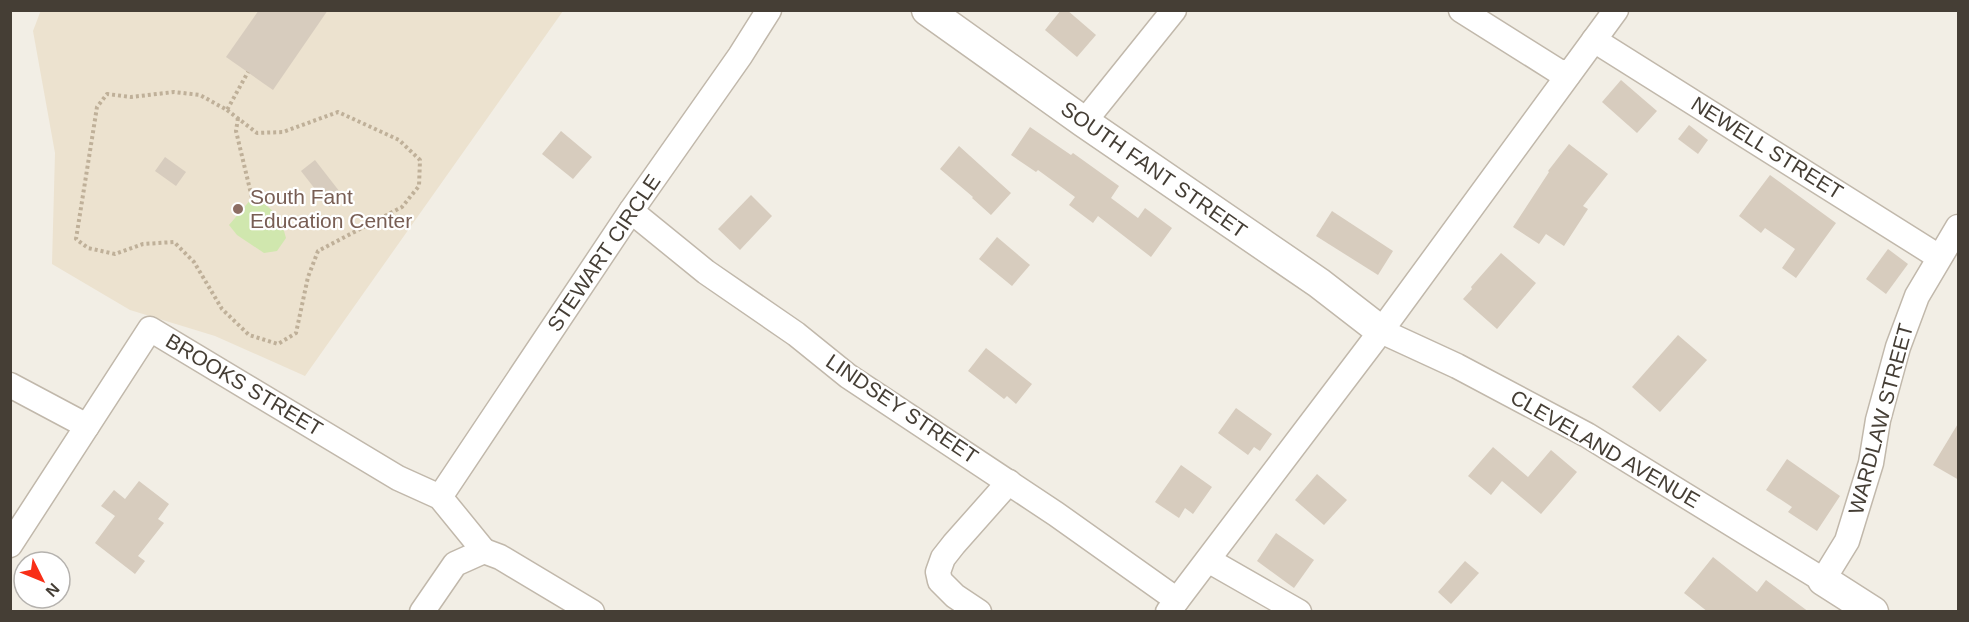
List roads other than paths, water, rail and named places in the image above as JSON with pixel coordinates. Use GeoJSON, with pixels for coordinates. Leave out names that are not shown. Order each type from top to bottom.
{"type":"FeatureCollection","features":[{"type":"Feature","properties":{"kind":"street","name":"STEWART CIRCLE"},"geometry":{"type":"LineString","coordinates":[[440,497],[631,211],[740,56],[769,10]]}},
{"type":"Feature","properties":{"kind":"street","name":"SOUTH FANT STREET"},"geometry":{"type":"LineString","coordinates":[[927,10],[1084,122],[1319,283],[1381,331]]}},
{"type":"Feature","properties":{"kind":"street"},"geometry":{"type":"LineString","coordinates":[[1084,122],[1174,10]]}},
{"type":"Feature","properties":{"kind":"street"},"geometry":{"type":"LineString","coordinates":[[1461,10],[1568,75]]}},
{"type":"Feature","properties":{"kind":"street"},"geometry":{"type":"LineString","coordinates":[[1173,606],[1381,331],[1616,10]]}},
{"type":"Feature","properties":{"kind":"street","name":"NEWELL STREET"},"geometry":{"type":"LineString","coordinates":[[1594,40],[1939,257]]}},
{"type":"Feature","properties":{"kind":"street","name":"LINDSEY STREET"},"geometry":{"type":"LineString","coordinates":[[631,211],[706,272],[788,328],[848,376],[1009,482],[1173,606]]}},
{"type":"Feature","properties":{"kind":"street","name":"WARDLAW STREET"},"geometry":{"type":"LineString","coordinates":[[1823,580],[1847,541],[1871,463],[1878,420],[1898,347],[1917,296],[1959,227]]}},
{"type":"Feature","properties":{"kind":"street","name":"BROOKS STREET"},"geometry":{"type":"LineString","coordinates":[[10,545],[150,329],[398,478],[440,497],[484,551]]}},
{"type":"Feature","properties":{"kind":"street","name":"CLEVELAND AVENUE"},"geometry":{"type":"LineString","coordinates":[[1381,331],[1457,366],[1587,435],[1823,580]]}},
{"type":"Feature","properties":{"kind":"street"},"geometry":{"type":"LineString","coordinates":[[10,385],[87,426]]}},
{"type":"Feature","properties":{"kind":"street"},"geometry":{"type":"LineString","coordinates":[[979,612],[955,596],[940,580],[938,572],[943,558],[954,544],[1009,482]]}},
{"type":"Feature","properties":{"kind":"street"},"geometry":{"type":"LineString","coordinates":[[422,612],[455,564],[484,551],[500,557],[592,612]]}},
{"type":"Feature","properties":{"kind":"street"},"geometry":{"type":"LineString","coordinates":[[1208,560],[1299,612]]}},
{"type":"Feature","properties":{"kind":"street"},"geometry":{"type":"LineString","coordinates":[[1823,580],[1873,612]]}},
{"type":"Feature","properties":{"kind":"place","name":"South Fant Education Center"},"geometry":{"type":"Point","coordinates":[238,209]}}]}
